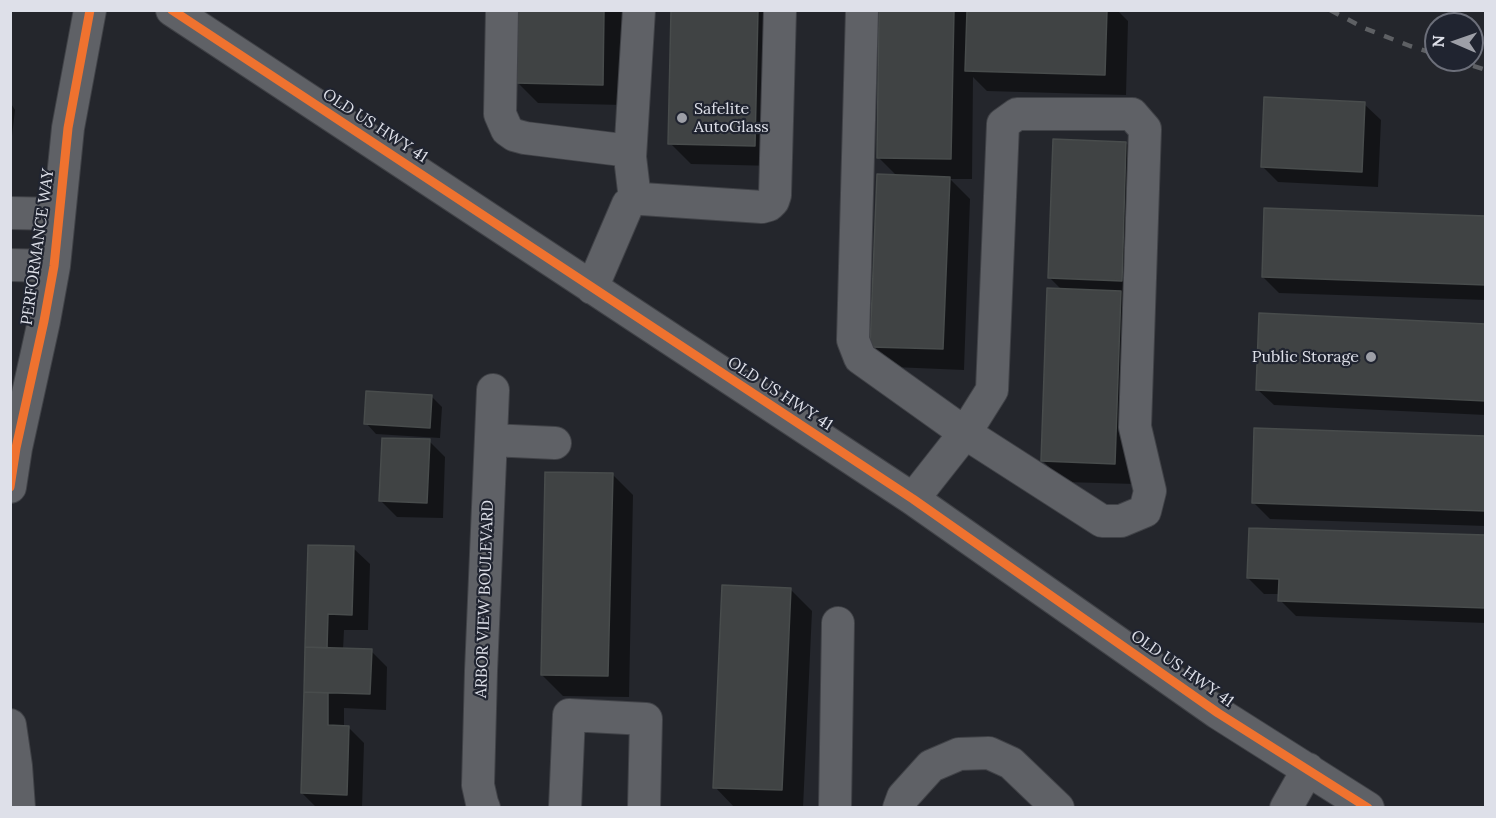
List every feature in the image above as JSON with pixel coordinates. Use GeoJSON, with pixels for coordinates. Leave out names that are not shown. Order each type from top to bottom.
{"type":"FeatureCollection","features":[{"type":"Feature","properties":{"kind":"street","name":"PERFORMANCE WAY"},"geometry":{"type":"LineString","coordinates":[[10,488],[14,436],[44,321],[54,266],[68,129],[90,10]]}},
{"type":"Feature","properties":{"kind":"street"},"geometry":{"type":"LineString","coordinates":[[502,10],[500,114],[507,130],[525,138],[622,150],[630,157]]}},
{"type":"Feature","properties":{"kind":"street"},"geometry":{"type":"LineString","coordinates":[[634,200],[630,157],[639,10]]}},
{"type":"Feature","properties":{"kind":"street"},"geometry":{"type":"LineString","coordinates":[[592,288],[628,204],[634,200],[762,207],[773,201],[780,10]]}},
{"type":"Feature","properties":{"kind":"street"},"geometry":{"type":"LineString","coordinates":[[862,10],[853,340],[860,358],[965,433],[1102,521],[1120,521],[1144,511],[1150,491],[1135,427],[1145,129],[1132,114],[1017,114],[1003,124],[992,390],[965,433],[912,499]]}},
{"type":"Feature","properties":{"kind":"street","name":"OLD US HWY 41"},"geometry":{"type":"LineString","coordinates":[[174,11],[912,499],[1218,713],[1308,769],[1335,798],[1368,807]]}},
{"type":"Feature","properties":{"kind":"street"},"geometry":{"type":"LineString","coordinates":[[10,213],[59,214]]}},
{"type":"Feature","properties":{"kind":"street"},"geometry":{"type":"LineString","coordinates":[[10,265],[54,266]]}},
{"type":"Feature","properties":{"kind":"street","name":"ARBOR VIEW BOULEVARD"},"geometry":{"type":"LineString","coordinates":[[484,807],[478,785],[493,390]]}},
{"type":"Feature","properties":{"kind":"street"},"geometry":{"type":"LineString","coordinates":[[491,440],[555,443]]}},
{"type":"Feature","properties":{"kind":"street"},"geometry":{"type":"LineString","coordinates":[[835,807],[837,623]]}},
{"type":"Feature","properties":{"kind":"street"},"geometry":{"type":"LineString","coordinates":[[565,807],[569,715],[646,719],[644,807]]}},
{"type":"Feature","properties":{"kind":"street"},"geometry":{"type":"LineString","coordinates":[[10,725],[19,807]]}},
{"type":"Feature","properties":{"kind":"street"},"geometry":{"type":"LineString","coordinates":[[899,807],[903,797],[931,766],[959,754],[989,753],[1011,763],[1058,807]]}},
{"type":"Feature","properties":{"kind":"street"},"geometry":{"type":"LineString","coordinates":[[1286,807],[1308,769]]}},
{"type":"Feature","properties":{"kind":"building"},"geometry":{"type":"Polygon","coordinates":[[[517,10],[604,10],[603,85],[515,83],[517,10]]]}},
{"type":"Feature","properties":{"kind":"building"},"geometry":{"type":"Polygon","coordinates":[[[671,10],[758,10],[755,146],[668,144],[671,10]]]}},
{"type":"Feature","properties":{"kind":"building"},"geometry":{"type":"Polygon","coordinates":[[[879,10],[954,10],[951,159],[877,158],[879,10]]]}},
{"type":"Feature","properties":{"kind":"building"},"geometry":{"type":"Polygon","coordinates":[[[967,10],[1107,10],[1105,75],[965,71],[967,10]]]}},
{"type":"Feature","properties":{"kind":"building"},"geometry":{"type":"Polygon","coordinates":[[[1264,97],[1365,102],[1362,172],[1261,167],[1264,97]]]}},
{"type":"Feature","properties":{"kind":"building"},"geometry":{"type":"Polygon","coordinates":[[[1053,139],[1126,142],[1122,281],[1048,278],[1053,139]]]}},
{"type":"Feature","properties":{"kind":"building"},"geometry":{"type":"Polygon","coordinates":[[[877,174],[950,177],[943,349],[870,347],[877,174]]]}},
{"type":"Feature","properties":{"kind":"building"},"geometry":{"type":"Polygon","coordinates":[[[1264,208],[1486,216],[1486,285],[1262,277],[1264,208]]]}},
{"type":"Feature","properties":{"kind":"building"},"geometry":{"type":"Polygon","coordinates":[[[1047,288],[1121,291],[1115,464],[1041,461],[1047,288]]]}},
{"type":"Feature","properties":{"kind":"building","name":"Public Storage"},"geometry":{"type":"Polygon","coordinates":[[[1259,313],[1486,324],[1486,401],[1256,390],[1259,313]]]}},
{"type":"Feature","properties":{"kind":"building"},"geometry":{"type":"Polygon","coordinates":[[[366,391],[432,395],[430,428],[364,424],[366,391]]]}},
{"type":"Feature","properties":{"kind":"building"},"geometry":{"type":"Polygon","coordinates":[[[1254,428],[1486,436],[1486,511],[1252,503],[1254,428]]]}},
{"type":"Feature","properties":{"kind":"building"},"geometry":{"type":"Polygon","coordinates":[[[382,438],[430,439],[427,503],[379,501],[382,438]]]}},
{"type":"Feature","properties":{"kind":"building"},"geometry":{"type":"Polygon","coordinates":[[[545,472],[613,473],[608,676],[541,675],[545,472]]]}},
{"type":"Feature","properties":{"kind":"building"},"geometry":{"type":"Polygon","coordinates":[[[1249,528],[1486,535],[1486,608],[1278,601],[1279,579],[1247,578],[1249,528]]]}},
{"type":"Feature","properties":{"kind":"building"},"geometry":{"type":"Polygon","coordinates":[[[308,545],[354,546],[352,615],[328,614],[327,648],[305,647],[308,545]]]}},
{"type":"Feature","properties":{"kind":"building"},"geometry":{"type":"Polygon","coordinates":[[[722,585],[791,588],[782,790],[713,788],[722,585]]]}},
{"type":"Feature","properties":{"kind":"building"},"geometry":{"type":"Polygon","coordinates":[[[305,647],[372,649],[370,694],[304,692],[305,647]]]}},
{"type":"Feature","properties":{"kind":"building"},"geometry":{"type":"Polygon","coordinates":[[[304,692],[328,693],[328,725],[349,726],[347,795],[301,793],[304,692]]]}},
{"type":"Feature","properties":{"kind":"railway"},"geometry":{"type":"LineString","coordinates":[[1330,10],[1364,28],[1424,50]]}},
{"type":"Feature","properties":{"kind":"cycle path"},"geometry":{"type":"LineString","coordinates":[[10,487],[54,266],[68,128],[90,10]]}},
{"type":"Feature","properties":{"kind":"cycle path"},"geometry":{"type":"LineString","coordinates":[[172,10],[913,499],[1218,713],[1368,808]]}},
{"type":"Feature","properties":{"kind":"place","name":"Safelite AutoGlass"},"geometry":{"type":"Point","coordinates":[682,118]}},
{"type":"Feature","properties":{"kind":"place","name":"Public Storage"},"geometry":{"type":"Point","coordinates":[1371,357]}}]}
